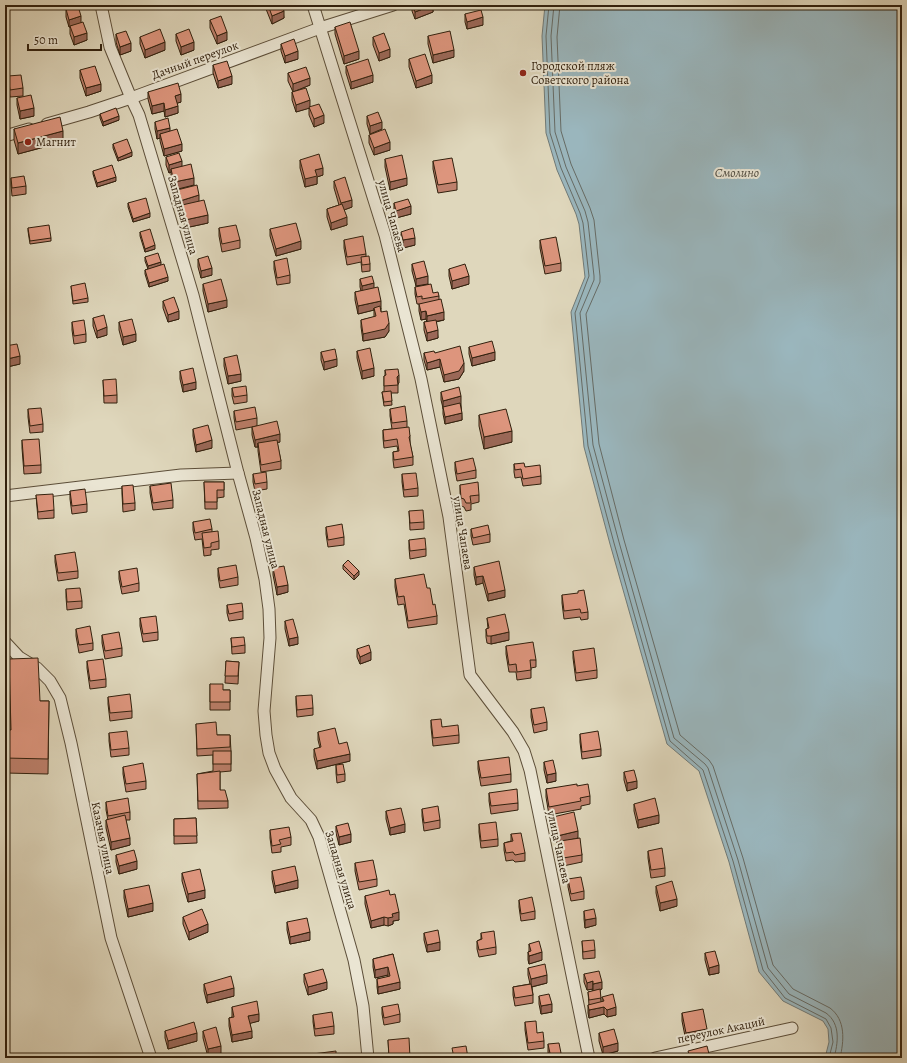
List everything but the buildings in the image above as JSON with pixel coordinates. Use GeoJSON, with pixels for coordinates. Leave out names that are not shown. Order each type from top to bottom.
{"type":"FeatureCollection","features":[{"type":"Feature","properties":{"kind":"street","name":"Западная улица"},"geometry":{"type":"LineString","coordinates":[[101,5],[110,47],[131,98],[140,115],[193,295],[256,538],[265,579],[269,609],[270,638],[264,711],[269,753],[275,769],[291,798],[310,820],[319,836],[354,960],[363,1006],[368,1058]]}},
{"type":"Feature","properties":{"kind":"street","name":"улица Чапаева"},"geometry":{"type":"LineString","coordinates":[[313,5],[385,235],[421,379],[449,517],[470,675],[513,732],[524,751],[530,770],[589,1058]]}},
{"type":"Feature","properties":{"kind":"street","name":"Дачный переулок"},"geometry":{"type":"LineString","coordinates":[[5,136],[89,112],[131,98],[320,28],[393,5]]}},
{"type":"Feature","properties":{"kind":"street"},"geometry":{"type":"LineString","coordinates":[[5,496],[181,475],[238,473]]}},
{"type":"Feature","properties":{"kind":"street","name":"Казачья улица"},"geometry":{"type":"LineString","coordinates":[[5,642],[19,657],[37,668],[50,681],[60,698],[111,938],[152,1058]]}},
{"type":"Feature","properties":{"kind":"street","name":"переулок Акаций"},"geometry":{"type":"LineString","coordinates":[[655,1058],[792,1028]]}},
{"type":"Feature","properties":{"kind":"water","name":"Смолино"},"geometry":{"type":"Polygon","coordinates":[[[545,5],[902,5],[902,1058],[825,1058],[829,1042],[828,1029],[823,1021],[783,1001],[759,972],[729,862],[699,771],[667,744],[584,447],[571,312],[585,277],[579,224],[557,170],[546,133],[542,36],[545,5]]]}},
{"type":"Feature","properties":{"kind":"place","name":"Городской пляж Советского района"},"geometry":{"type":"Point","coordinates":[523,73]}},
{"type":"Feature","properties":{"kind":"place","name":"Магнит"},"geometry":{"type":"Point","coordinates":[28,142]}}]}
